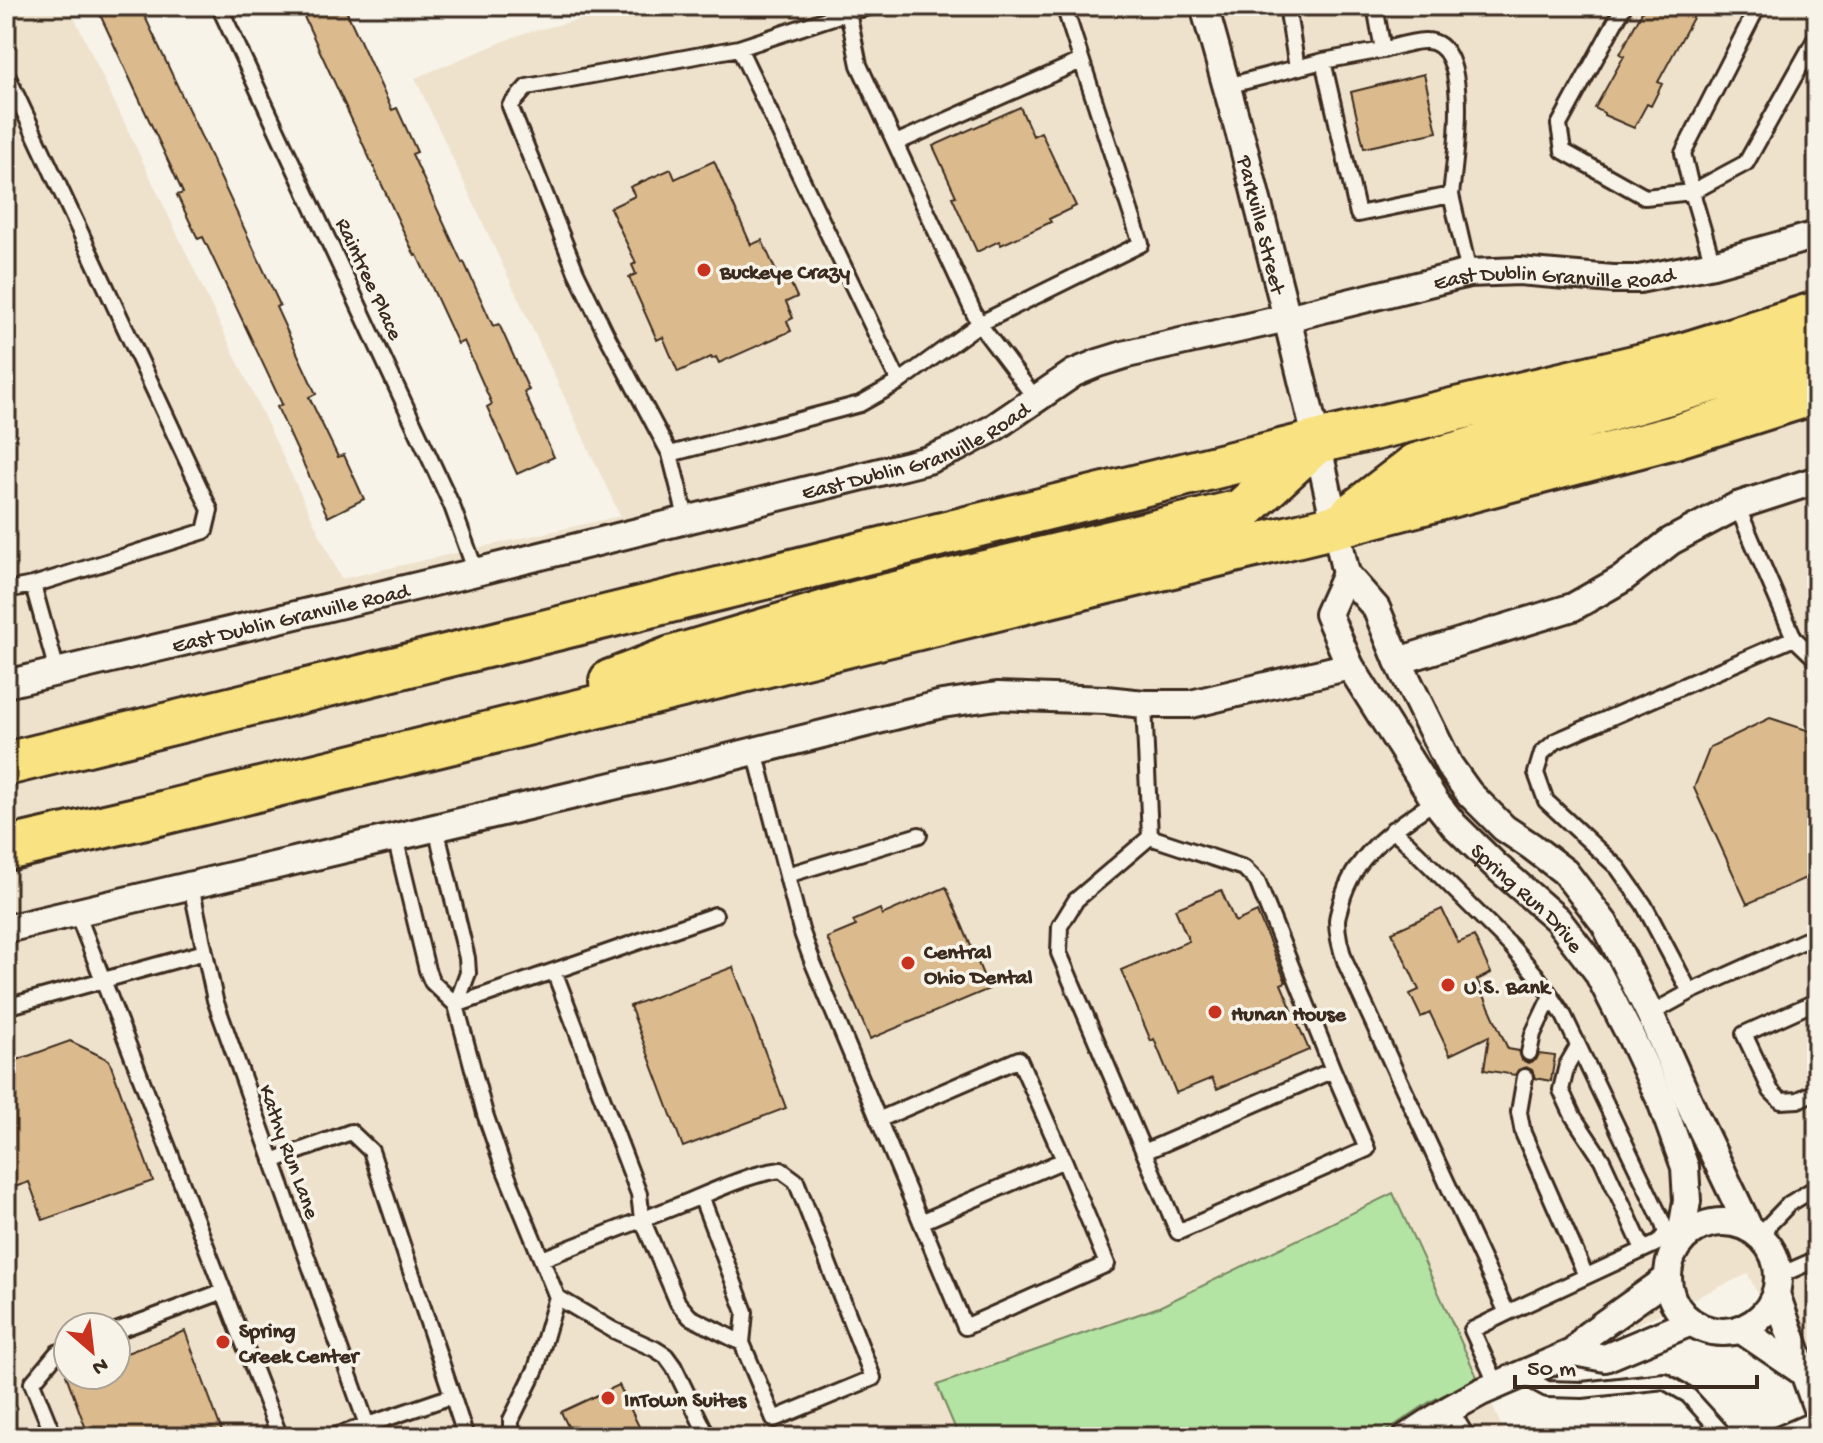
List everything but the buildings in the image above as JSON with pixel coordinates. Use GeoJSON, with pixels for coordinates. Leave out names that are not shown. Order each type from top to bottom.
{"type":"FeatureCollection","features":[{"type":"Feature","properties":{"kind":"main road"},"geometry":{"type":"LineString","coordinates":[[6,764],[1317,442],[1672,358],[1817,313]]}},
{"type":"Feature","properties":{"kind":"main road"},"geometry":{"type":"LineString","coordinates":[[1336,526],[1416,465],[1817,351]]}},
{"type":"Feature","properties":{"kind":"main road"},"geometry":{"type":"LineString","coordinates":[[6,849],[1336,526],[1674,437],[1817,392]]}},
{"type":"Feature","properties":{"kind":"main road"},"geometry":{"type":"LineString","coordinates":[[469,738],[671,658],[859,602],[1241,511],[1317,442]]}},
{"type":"Feature","properties":{"kind":"street","name":"Parkville Street"},"geometry":{"type":"LineString","coordinates":[[1204,6],[1317,442]]}},
{"type":"Feature","properties":{"kind":"street","name":"East Dublin Granville Road"},"geometry":{"type":"LineString","coordinates":[[6,684],[928,460],[992,429],[1074,373],[1127,354],[1469,273],[1519,271],[1639,279],[1713,264],[1817,235]]}},
{"type":"Feature","properties":{"kind":"street","name":"Spring Run Drive"},"geometry":{"type":"LineString","coordinates":[[1317,442],[1346,574],[1376,608],[1449,765],[1469,793],[1504,828],[1565,872],[1605,924],[1695,1115],[1754,1231]]}},
{"type":"Feature","properties":{"kind":"street"},"geometry":{"type":"LineString","coordinates":[[1398,661],[1573,607],[1622,579],[1671,541],[1737,506],[1817,480]]}},
{"type":"Feature","properties":{"kind":"street","name":"Spring Run Drive"},"geometry":{"type":"LineString","coordinates":[[1346,574],[1328,614],[1350,666],[1435,801],[1454,825],[1495,865],[1557,919],[1597,971],[1631,1037],[1661,1101],[1685,1167],[1687,1201],[1680,1242]]}},
{"type":"Feature","properties":{"kind":"street"},"geometry":{"type":"LineString","coordinates":[[6,929],[942,704],[997,696],[1191,704],[1350,666]]}},
{"type":"Feature","properties":{"kind":"street"},"geometry":{"type":"LineString","coordinates":[[1777,1285],[1768,1309],[1756,1321],[1724,1332],[1707,1330],[1691,1322],[1679,1310],[1671,1295],[1668,1278],[1671,1259],[1680,1242],[1694,1230],[1712,1223],[1730,1222],[1754,1231],[1770,1246],[1776,1260],[1777,1285],[1817,1409]]}},
{"type":"Feature","properties":{"kind":"street"},"geometry":{"type":"LineString","coordinates":[[1407,1437],[1450,1409],[1497,1385],[1574,1352],[1588,1335],[1668,1278]]}},
{"type":"Feature","properties":{"kind":"street"},"geometry":{"type":"LineString","coordinates":[[1574,1352],[1605,1358],[1691,1322]]}},
{"type":"Feature","properties":{"kind":"street"},"geometry":{"type":"LineString","coordinates":[[1740,1329],[1803,1372]]}},
{"type":"Feature","properties":{"kind":"lane","name":"Raintree Place"},"geometry":{"type":"LineString","coordinates":[[219,6],[452,506],[476,572]]}},
{"type":"Feature","properties":{"kind":"lane"},"geometry":{"type":"LineString","coordinates":[[687,521],[670,454],[576,272],[510,106],[527,87],[739,48],[874,6]]}},
{"type":"Feature","properties":{"kind":"lane"},"geometry":{"type":"LineString","coordinates":[[670,454],[860,404],[899,382],[979,324],[1141,244],[1064,6]]}},
{"type":"Feature","properties":{"kind":"lane"},"geometry":{"type":"LineString","coordinates":[[1287,6],[1297,68]]}},
{"type":"Feature","properties":{"kind":"lane"},"geometry":{"type":"LineString","coordinates":[[1375,6],[1383,50]]}},
{"type":"Feature","properties":{"kind":"lane"},"geometry":{"type":"LineString","coordinates":[[1624,6],[1559,125],[1563,151],[1645,197],[1692,192],[1746,163],[1817,36]]}},
{"type":"Feature","properties":{"kind":"lane"},"geometry":{"type":"LineString","coordinates":[[1713,264],[1683,153],[1758,6]]}},
{"type":"Feature","properties":{"kind":"lane"},"geometry":{"type":"LineString","coordinates":[[1814,6],[1817,12]]}},
{"type":"Feature","properties":{"kind":"lane"},"geometry":{"type":"LineString","coordinates":[[848,12],[859,65],[979,324],[1035,398]]}},
{"type":"Feature","properties":{"kind":"lane"},"geometry":{"type":"LineString","coordinates":[[1227,86],[1323,61],[1427,40],[1444,48],[1452,59],[1459,106],[1451,195],[1469,273]]}},
{"type":"Feature","properties":{"kind":"lane"},"geometry":{"type":"LineString","coordinates":[[739,48],[899,382]]}},
{"type":"Feature","properties":{"kind":"lane"},"geometry":{"type":"LineString","coordinates":[[896,143],[1081,61]]}},
{"type":"Feature","properties":{"kind":"lane"},"geometry":{"type":"LineString","coordinates":[[1323,61],[1358,214],[1451,195]]}},
{"type":"Feature","properties":{"kind":"lane"},"geometry":{"type":"LineString","coordinates":[[6,73],[210,510],[205,531],[33,585],[6,590]]}},
{"type":"Feature","properties":{"kind":"lane"},"geometry":{"type":"LineString","coordinates":[[1737,506],[1794,638],[1817,660]]}},
{"type":"Feature","properties":{"kind":"lane"},"geometry":{"type":"LineString","coordinates":[[33,585],[57,671]]}},
{"type":"Feature","properties":{"kind":"lane"},"geometry":{"type":"LineString","coordinates":[[1690,992],[1644,905],[1618,868],[1546,801],[1536,773],[1542,753],[1556,741],[1794,638]]}},
{"type":"Feature","properties":{"kind":"lane"},"geometry":{"type":"LineString","coordinates":[[1144,704],[1150,837]]}},
{"type":"Feature","properties":{"kind":"lane"},"geometry":{"type":"LineString","coordinates":[[755,751],[801,930],[813,963],[878,1120],[965,1327],[1107,1264],[1019,1059],[878,1120]]}},
{"type":"Feature","properties":{"kind":"lane"},"geometry":{"type":"LineString","coordinates":[[1435,801],[1393,829],[1369,850],[1346,887],[1337,919],[1339,942],[1346,964],[1507,1313]]}},
{"type":"Feature","properties":{"kind":"lane"},"geometry":{"type":"LineString","coordinates":[[436,828],[467,958],[468,973],[456,1005]]}},
{"type":"Feature","properties":{"kind":"lane"},"geometry":{"type":"LineString","coordinates":[[1393,829],[1510,945],[1551,996],[1578,1046],[1666,1233],[1658,1243],[1472,1330],[1497,1385]]}},
{"type":"Feature","properties":{"kind":"lane"},"geometry":{"type":"LineString","coordinates":[[787,875],[919,835]]}},
{"type":"Feature","properties":{"kind":"lane"},"geometry":{"type":"LineString","coordinates":[[395,837],[427,970],[432,982],[456,1005],[485,1114],[557,1297],[536,1369],[511,1420],[511,1437]]}},
{"type":"Feature","properties":{"kind":"lane"},"geometry":{"type":"LineString","coordinates":[[1150,837],[1244,868],[1257,881],[1367,1149],[1178,1232],[1059,953],[1060,926],[1076,900],[1150,837]]}},
{"type":"Feature","properties":{"kind":"lane","name":"Kathy Run Lane"},"geometry":{"type":"LineString","coordinates":[[191,886],[215,1000],[367,1425]]}},
{"type":"Feature","properties":{"kind":"lane"},"geometry":{"type":"LineString","coordinates":[[77,913],[280,1437]]}},
{"type":"Feature","properties":{"kind":"lane"},"geometry":{"type":"LineString","coordinates":[[456,1005],[715,915]]}},
{"type":"Feature","properties":{"kind":"lane"},"geometry":{"type":"LineString","coordinates":[[1650,1014],[1690,992],[1817,935]]}},
{"type":"Feature","properties":{"kind":"lane"},"geometry":{"type":"LineString","coordinates":[[6,1007],[205,952]]}},
{"type":"Feature","properties":{"kind":"lane"},"geometry":{"type":"LineString","coordinates":[[554,971],[639,1194],[642,1219],[678,1303],[690,1317],[742,1343]]}},
{"type":"Feature","properties":{"kind":"lane"},"geometry":{"type":"LineString","coordinates":[[1529,1053],[1533,1034],[1551,996]]}},
{"type":"Feature","properties":{"kind":"lane"},"geometry":{"type":"LineString","coordinates":[[1817,1001],[1744,1034],[1771,1091],[1781,1101],[1798,1100],[1817,1091]]}},
{"type":"Feature","properties":{"kind":"lane"},"geometry":{"type":"LineString","coordinates":[[1578,1046],[1567,1065],[1561,1090],[1573,1116],[1602,1160],[1643,1249]]}},
{"type":"Feature","properties":{"kind":"lane"},"geometry":{"type":"LineString","coordinates":[[1144,1152],[1333,1070]]}},
{"type":"Feature","properties":{"kind":"lane"},"geometry":{"type":"LineString","coordinates":[[1525,1077],[1519,1112],[1523,1133],[1586,1276]]}},
{"type":"Feature","properties":{"kind":"lane"},"geometry":{"type":"LineString","coordinates":[[272,1161],[351,1132],[371,1151],[466,1437]]}},
{"type":"Feature","properties":{"kind":"lane"},"geometry":{"type":"LineString","coordinates":[[921,1222],[1064,1160]]}},
{"type":"Feature","properties":{"kind":"lane"},"geometry":{"type":"LineString","coordinates":[[542,1259],[642,1219],[762,1172],[781,1170],[796,1181],[873,1378],[774,1419],[742,1343],[745,1312],[701,1196]]}},
{"type":"Feature","properties":{"kind":"lane"},"geometry":{"type":"LineString","coordinates":[[1754,1231],[1817,1187]]}},
{"type":"Feature","properties":{"kind":"lane"},"geometry":{"type":"LineString","coordinates":[[1777,1285],[1817,1259]]}},
{"type":"Feature","properties":{"kind":"lane"},"geometry":{"type":"LineString","coordinates":[[132,1325],[224,1291]]}},
{"type":"Feature","properties":{"kind":"lane"},"geometry":{"type":"LineString","coordinates":[[557,1297],[666,1356],[708,1437]]}},
{"type":"Feature","properties":{"kind":"lane"},"geometry":{"type":"LineString","coordinates":[[52,1359],[32,1383],[54,1437]]}},
{"type":"Feature","properties":{"kind":"lane"},"geometry":{"type":"LineString","coordinates":[[1521,1375],[1547,1389],[1582,1390],[1664,1381],[1688,1395],[1726,1437]]}},
{"type":"Feature","properties":{"kind":"lane"},"geometry":{"type":"LineString","coordinates":[[332,1437],[452,1396]]}},
{"type":"Feature","properties":{"kind":"lane"},"geometry":{"type":"LineString","coordinates":[[1450,1409],[1467,1437]]}},
{"type":"Feature","properties":{"kind":"lane"},"geometry":{"type":"LineString","coordinates":[[1773,1437],[1817,1418]]}},
{"type":"Feature","properties":{"kind":"shaded area"},"geometry":{"type":"Polygon","coordinates":[[[6,6],[69,6],[341,579],[620,516],[415,78],[524,33],[637,6],[1817,6],[1817,1354],[1791,1366],[1748,1274],[1487,1393],[1506,1437],[1377,1437],[1431,1401],[1477,1379],[1159,1307],[938,1385],[959,1437],[6,1437],[6,6]]]}},
{"type":"Feature","properties":{"kind":"green space"},"geometry":{"type":"Polygon","coordinates":[[[1393,1193],[1478,1379],[1431,1401],[1377,1437],[959,1437],[937,1385],[1159,1307],[1393,1193]]]}},
{"type":"Feature","properties":{"kind":"place","name":"Buckeye Crazy"},"geometry":{"type":"Point","coordinates":[704,270]}},
{"type":"Feature","properties":{"kind":"place","name":"Central Ohio Dental"},"geometry":{"type":"Point","coordinates":[908,963]}},
{"type":"Feature","properties":{"kind":"place","name":"U.S. Bank"},"geometry":{"type":"Point","coordinates":[1448,985]}},
{"type":"Feature","properties":{"kind":"place","name":"Hunan House"},"geometry":{"type":"Point","coordinates":[1215,1012]}},
{"type":"Feature","properties":{"kind":"place","name":"Spring Creek Center"},"geometry":{"type":"Point","coordinates":[223,1342]}},
{"type":"Feature","properties":{"kind":"place","name":"InTown Suites"},"geometry":{"type":"Point","coordinates":[608,1398]}}]}
